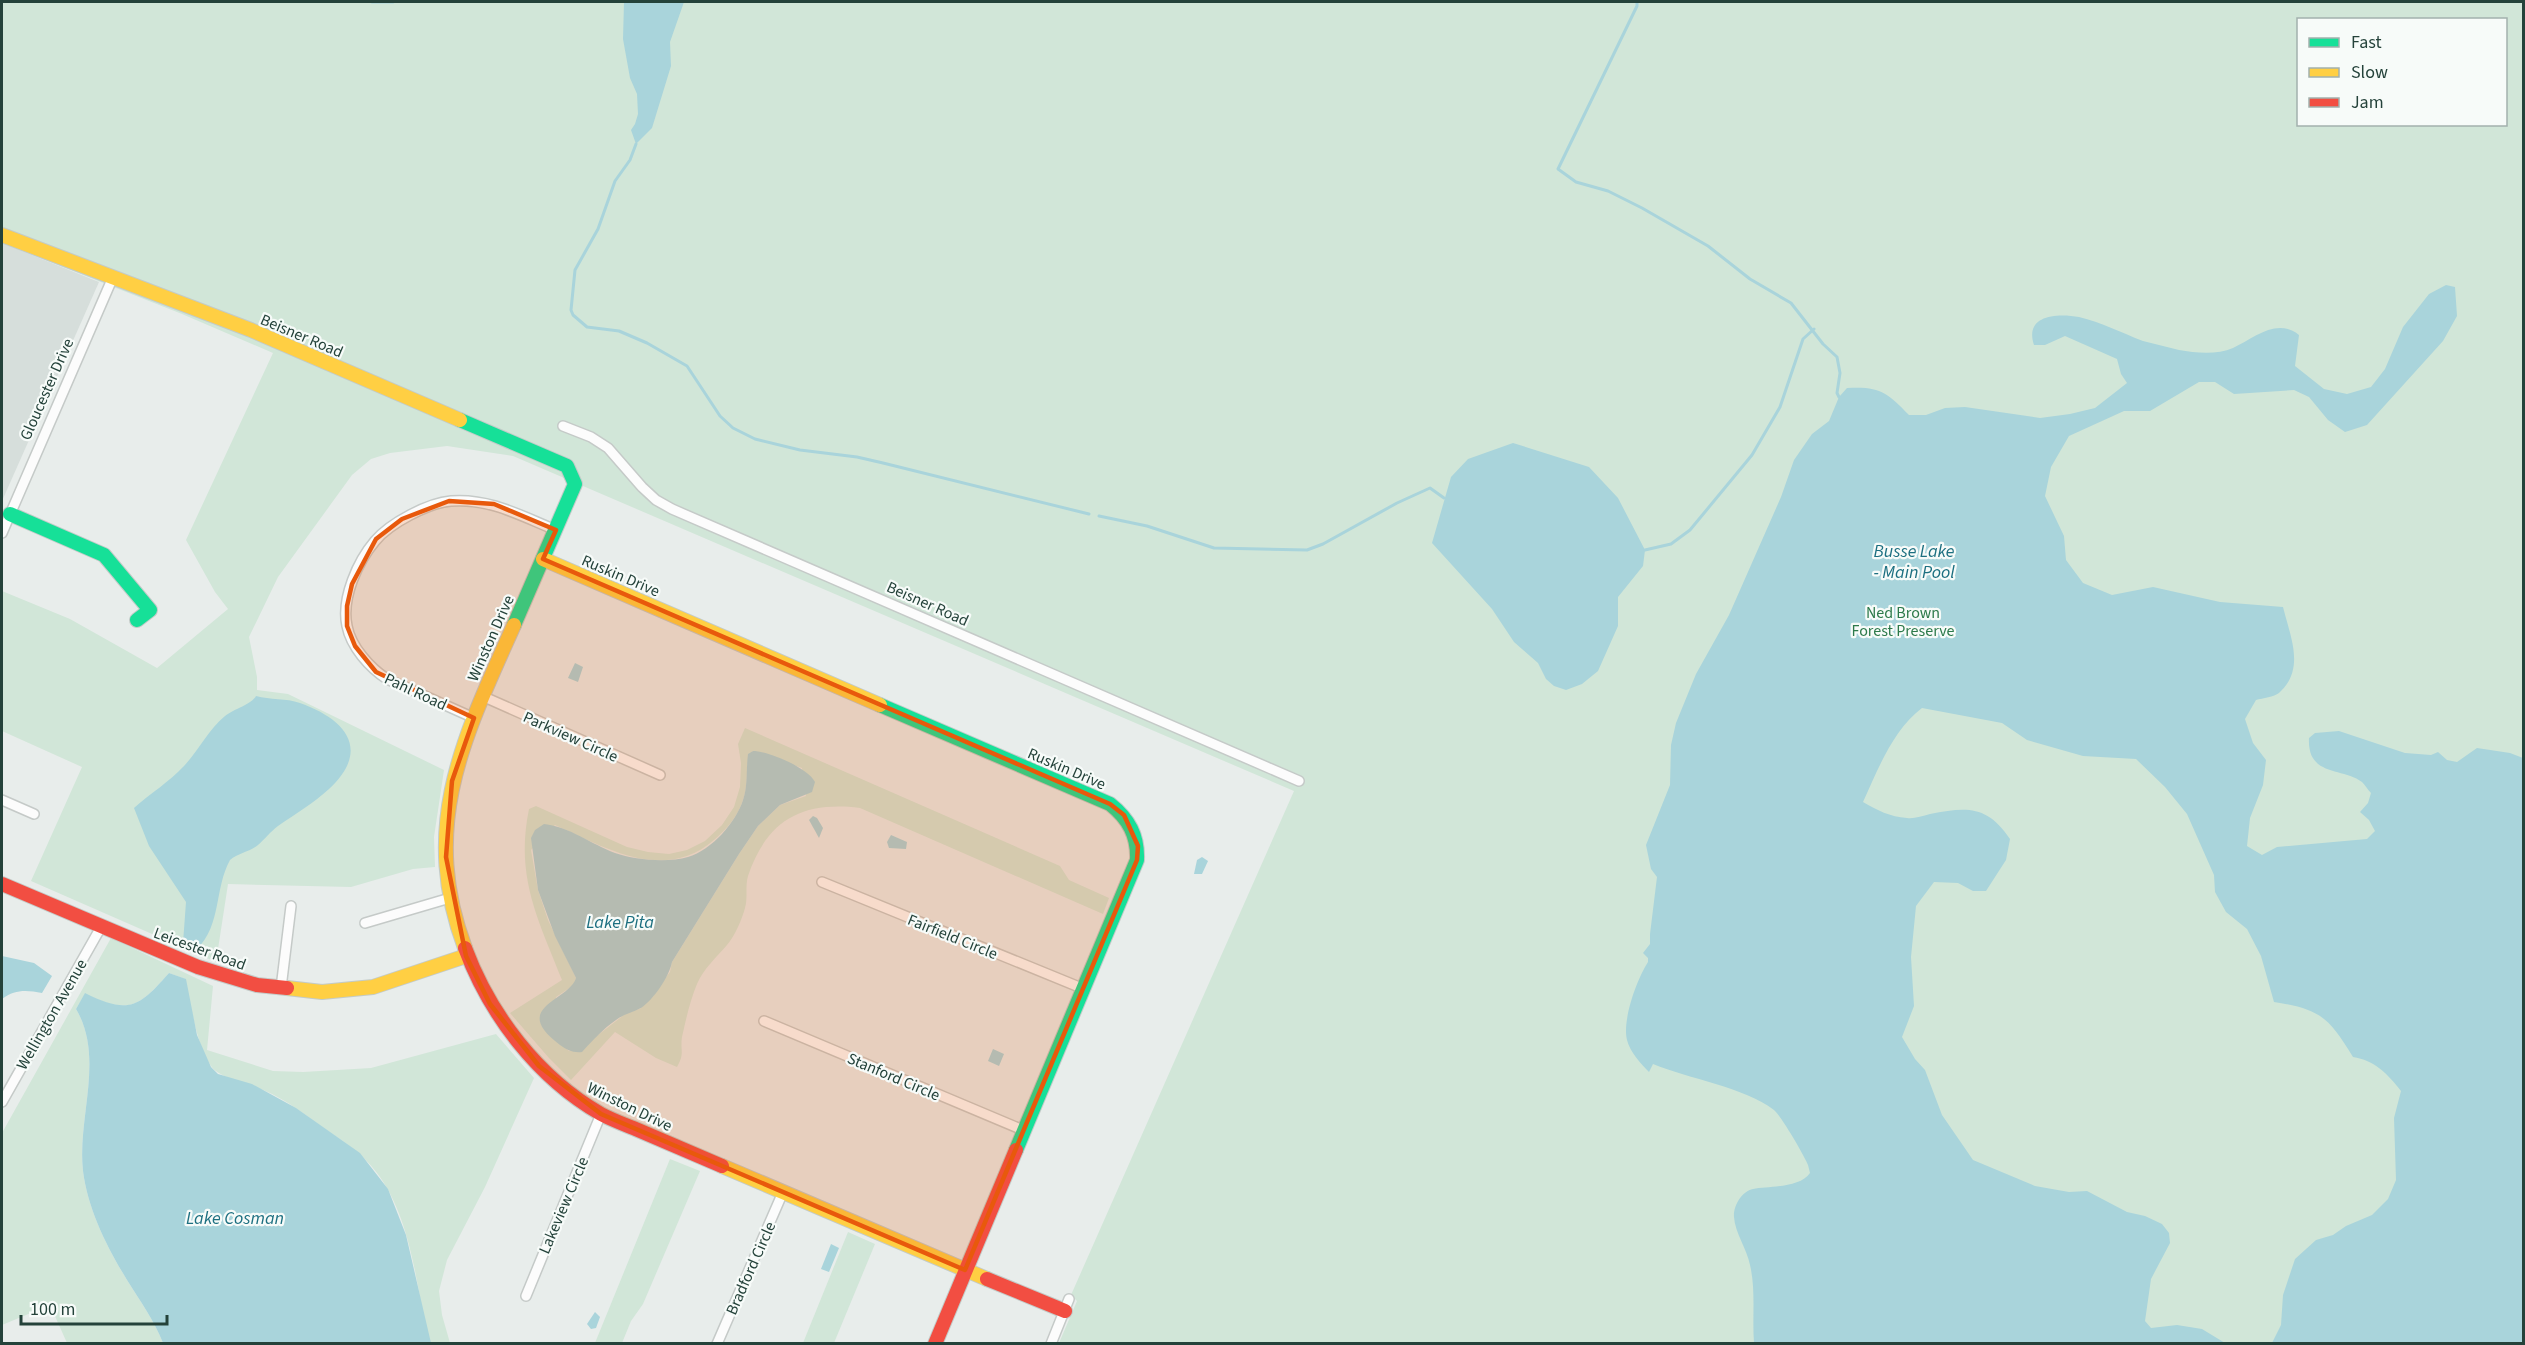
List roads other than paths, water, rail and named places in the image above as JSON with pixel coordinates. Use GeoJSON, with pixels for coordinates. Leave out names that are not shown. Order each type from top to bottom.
{"type":"FeatureCollection","features":[{"type":"Feature","properties":{"kind":"street","name":"Beisner Road"},"geometry":{"type":"LineString","coordinates":[[2,235],[251,330],[567,466],[575,484]]}},
{"type":"Feature","properties":{"kind":"street","name":"Gloucester Drive"},"geometry":{"type":"LineString","coordinates":[[2,533],[113,277]]}},
{"type":"Feature","properties":{"kind":"street","name":"Beisner Road"},"geometry":{"type":"LineString","coordinates":[[563,426],[591,437],[609,448],[642,488],[656,500],[672,509],[1299,781]]}},
{"type":"Feature","properties":{"kind":"street","name":"Winston Drive"},"geometry":{"type":"LineString","coordinates":[[575,484],[482,696],[452,781],[447,814],[446,857],[450,898],[466,956],[490,1004],[509,1032],[562,1088],[601,1114],[965,1270],[1067,1305]]}},
{"type":"Feature","properties":{"kind":"street","name":"Pahl Road"},"geometry":{"type":"LineString","coordinates":[[474,718],[376,672],[355,646],[347,626],[347,606],[352,584],[376,539],[402,519],[449,501],[494,504],[556,530]]}},
{"type":"Feature","properties":{"kind":"street"},"geometry":{"type":"LineString","coordinates":[[10,514],[104,555],[150,610],[137,620]]}},
{"type":"Feature","properties":{"kind":"street","name":"Ruskin Drive"},"geometry":{"type":"LineString","coordinates":[[543,559],[1110,804],[1124,815],[1138,846],[1137,860],[935,1344]]}},
{"type":"Feature","properties":{"kind":"street","name":"Parkview Circle"},"geometry":{"type":"LineString","coordinates":[[482,696],[660,775]]}},
{"type":"Feature","properties":{"kind":"street"},"geometry":{"type":"LineString","coordinates":[[2,800],[34,814]]}},
{"type":"Feature","properties":{"kind":"street","name":"Fairfield Circle"},"geometry":{"type":"LineString","coordinates":[[822,882],[1084,989]]}},
{"type":"Feature","properties":{"kind":"street","name":"Leicester Road"},"geometry":{"type":"LineString","coordinates":[[2,884],[101,927],[231,978],[281,988],[322,992],[374,987],[466,956]]}},
{"type":"Feature","properties":{"kind":"street"},"geometry":{"type":"LineString","coordinates":[[365,923],[450,898]]}},
{"type":"Feature","properties":{"kind":"street"},"geometry":{"type":"LineString","coordinates":[[281,988],[291,906]]}},
{"type":"Feature","properties":{"kind":"street","name":"Wellington Avenue"},"geometry":{"type":"LineString","coordinates":[[2,1101],[101,927]]}},
{"type":"Feature","properties":{"kind":"street","name":"Stanford Circle"},"geometry":{"type":"LineString","coordinates":[[764,1021],[1023,1130]]}},
{"type":"Feature","properties":{"kind":"street","name":"Lakeview Circle"},"geometry":{"type":"LineString","coordinates":[[526,1296],[601,1114]]}},
{"type":"Feature","properties":{"kind":"street","name":"Bradford Circle"},"geometry":{"type":"LineString","coordinates":[[717,1344],[783,1192]]}},
{"type":"Feature","properties":{"kind":"street"},"geometry":{"type":"LineString","coordinates":[[1051,1344],[1067,1305]]}},
{"type":"Feature","properties":{"kind":"water"},"geometry":{"type":"Polygon","coordinates":[[[624,2],[684,2],[670,42],[671,66],[652,128],[636,144],[631,130],[638,114],[637,94],[630,78],[623,39],[624,2]]]}},
{"type":"Feature","properties":{"kind":"water","name":"Busse Lake - Main Pool"},"geometry":{"type":"Polygon","coordinates":[[[2446,285],[2455,287],[2457,316],[2443,341],[2367,425],[2345,432],[2328,420],[2309,397],[2294,390],[2234,394],[2215,382],[2199,382],[2150,411],[2124,411],[2069,436],[2051,467],[2045,496],[2064,536],[2066,560],[2083,583],[2112,595],[2153,587],[2220,602],[2283,607],[2294,652],[2292,674],[2279,693],[2256,700],[2245,719],[2253,743],[2266,760],[2263,785],[2250,818],[2247,846],[2262,855],[2277,847],[2367,839],[2375,831],[2369,820],[2360,812],[2368,803],[2371,793],[2362,782],[2354,777],[2327,769],[2314,759],[2310,750],[2309,738],[2315,733],[2339,731],[2405,753],[2431,755],[2438,752],[2447,760],[2457,762],[2477,748],[2510,753],[2523,758],[2523,1343],[2272,1343],[2281,1325],[2283,1295],[2295,1259],[2316,1240],[2333,1235],[2346,1226],[2372,1215],[2388,1199],[2396,1180],[2394,1118],[2401,1091],[2380,1069],[2368,1061],[2353,1057],[2337,1033],[2322,1017],[2303,1008],[2274,1002],[2261,956],[2247,929],[2226,912],[2215,892],[2214,875],[2187,814],[2165,787],[2136,759],[2083,756],[2027,740],[2002,723],[1922,708],[1903,727],[1895,739],[1863,802],[1889,815],[1907,818],[1955,810],[1975,811],[1993,820],[2010,839],[2006,860],[1986,891],[1973,891],[1958,883],[1934,882],[1916,906],[1911,957],[1914,1006],[1902,1037],[1915,1059],[1925,1070],[1942,1115],[1973,1160],[2035,1186],[2069,1192],[2087,1191],[2127,1212],[2145,1216],[2162,1224],[2169,1233],[2170,1243],[2151,1279],[2145,1321],[2151,1328],[2177,1325],[2202,1329],[2225,1343],[1754,1343],[1752,1275],[1735,1223],[1735,1208],[1742,1196],[1749,1190],[1784,1186],[1805,1178],[1810,1173],[1808,1165],[1774,1110],[1748,1095],[1653,1064],[1649,1072],[1631,1049],[1626,1032],[1632,1000],[1648,962],[1648,958],[1643,953],[1650,944],[1657,877],[1651,869],[1646,845],[1670,785],[1671,745],[1676,723],[1696,674],[1729,615],[1781,497],[1794,460],[1812,434],[1829,421],[1839,397],[1847,388],[1867,388],[1882,392],[1909,415],[1926,415],[1945,408],[1965,407],[2040,418],[2095,408],[2127,383],[2121,374],[2117,359],[2065,336],[2045,345],[2034,345],[2032,335],[2034,327],[2044,318],[2052,316],[2079,317],[2143,341],[2199,353],[2227,350],[2274,329],[2291,330],[2299,335],[2295,366],[2324,389],[2347,394],[2371,387],[2385,369],[2403,327],[2429,294],[2446,285]]]}},
{"type":"Feature","properties":{"kind":"water"},"geometry":{"type":"Polygon","coordinates":[[[1513,443],[1589,467],[1618,498],[1645,550],[1643,566],[1618,597],[1618,626],[1598,671],[1582,684],[1566,690],[1554,686],[1546,679],[1538,663],[1514,642],[1492,609],[1432,543],[1451,477],[1468,459],[1513,443]]]}},
{"type":"Feature","properties":{"kind":"water"},"geometry":{"type":"Polygon","coordinates":[[[575,663],[583,667],[578,682],[568,678],[575,663]]]}},
{"type":"Feature","properties":{"kind":"water"},"geometry":{"type":"Polygon","coordinates":[[[256,696],[295,701],[330,718],[348,737],[351,748],[349,761],[342,774],[329,789],[311,804],[278,826],[258,845],[230,860],[210,929],[197,949],[183,943],[186,902],[149,846],[134,808],[184,766],[219,722],[229,713],[251,702],[256,696]]]}},
{"type":"Feature","properties":{"kind":"water","name":"Lake Pita"},"geometry":{"type":"Polygon","coordinates":[[[753,751],[778,757],[805,771],[815,782],[812,792],[780,805],[758,826],[651,999],[641,1008],[611,1023],[582,1052],[573,1052],[563,1047],[546,1032],[540,1022],[541,1013],[546,1006],[571,986],[576,978],[555,936],[538,890],[531,838],[535,830],[544,824],[554,826],[615,853],[632,857],[661,860],[688,857],[714,842],[735,817],[745,795],[748,754],[753,751]]]}},
{"type":"Feature","properties":{"kind":"water"},"geometry":{"type":"Polygon","coordinates":[[[813,816],[823,828],[819,838],[809,820],[813,816]]]}},
{"type":"Feature","properties":{"kind":"water"},"geometry":{"type":"Polygon","coordinates":[[[891,835],[907,842],[906,849],[889,848],[887,842],[891,835]]]}},
{"type":"Feature","properties":{"kind":"water"},"geometry":{"type":"Polygon","coordinates":[[[1202,857],[1208,861],[1202,874],[1194,874],[1197,860],[1202,857]]]}},
{"type":"Feature","properties":{"kind":"water"},"geometry":{"type":"Polygon","coordinates":[[[2,956],[34,963],[52,976],[42,993],[21,991],[2,999],[2,956]]]}},
{"type":"Feature","properties":{"kind":"water","name":"Lake Cosman"},"geometry":{"type":"Polygon","coordinates":[[[169,973],[186,979],[197,1035],[211,1067],[218,1074],[252,1084],[296,1108],[360,1153],[388,1189],[406,1235],[431,1343],[163,1343],[151,1318],[112,1255],[89,1200],[83,1171],[82,1151],[88,1088],[88,1048],[84,1028],[76,1009],[85,993],[112,1004],[132,1004],[149,994],[169,973]]]}},
{"type":"Feature","properties":{"kind":"water"},"geometry":{"type":"Polygon","coordinates":[[[993,1049],[1004,1054],[999,1066],[988,1061],[993,1049]]]}},
{"type":"Feature","properties":{"kind":"water"},"geometry":{"type":"Polygon","coordinates":[[[831,1244],[839,1248],[829,1272],[821,1269],[831,1244]]]}},
{"type":"Feature","properties":{"kind":"water"},"geometry":{"type":"Polygon","coordinates":[[[595,1312],[600,1317],[596,1328],[591,1329],[587,1324],[595,1312]]]}},
{"type":"Feature","properties":{"kind":"waterway"},"geometry":{"type":"LineString","coordinates":[[372,2],[393,2]]}},
{"type":"Feature","properties":{"kind":"waterway"},"geometry":{"type":"LineString","coordinates":[[1637,2],[1558,169],[1576,182],[1608,191],[1642,208],[1708,246],[1750,279],[1791,303],[1823,344],[1837,357],[1840,373],[1837,393],[1839,397]]}},
{"type":"Feature","properties":{"kind":"waterway"},"geometry":{"type":"LineString","coordinates":[[636,144],[630,160],[615,181],[598,229],[575,270],[571,310],[573,315],[587,327],[619,331],[647,343],[687,366],[720,416],[733,428],[755,439],[800,450],[857,457],[1089,514]]}},
{"type":"Feature","properties":{"kind":"waterway"},"geometry":{"type":"LineString","coordinates":[[1645,550],[1671,544],[1690,530],[1752,455],[1780,407],[1803,339],[1814,329]]}},
{"type":"Feature","properties":{"kind":"waterway"},"geometry":{"type":"LineString","coordinates":[[1099,516],[1147,526],[1214,548],[1307,550],[1323,544],[1397,503],[1430,488],[1444,498]]}},
{"type":"Feature","properties":{"kind":"park label","name":"Ned Brown Forest Preserve"},"geometry":{"type":"Point","coordinates":[1903,621]}}]}
